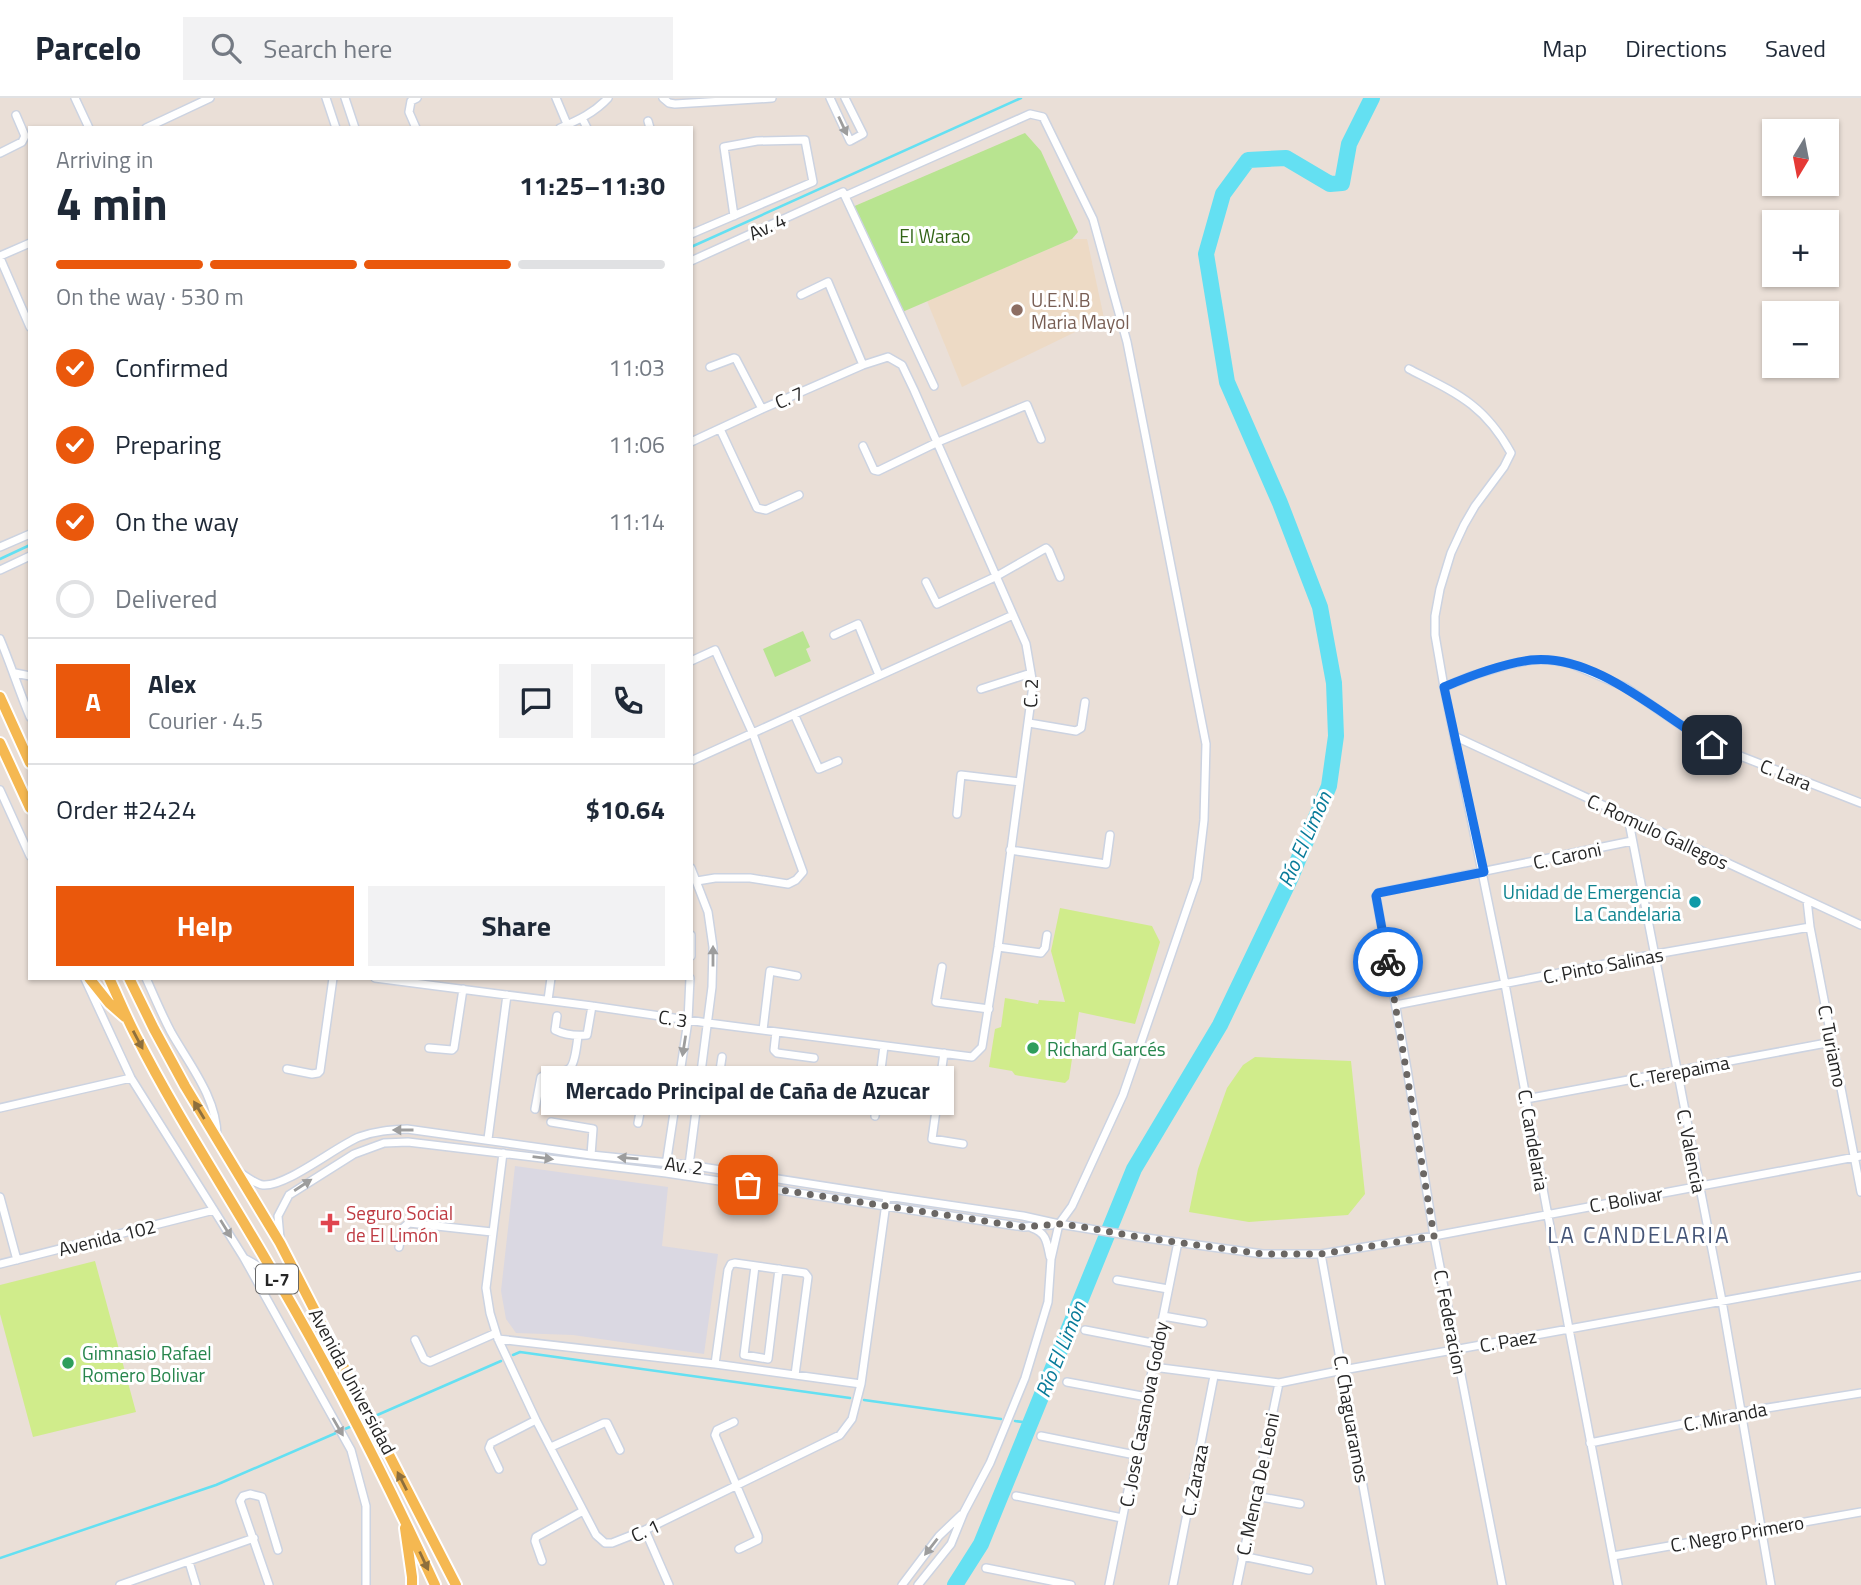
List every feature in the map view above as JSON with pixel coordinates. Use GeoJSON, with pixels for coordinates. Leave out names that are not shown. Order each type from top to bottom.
{"type":"FeatureCollection","features":[{"type":"Feature","properties":{"kind":"main road"},"geometry":{"type":"LineString","coordinates":[[0,697],[28,759]]}},
{"type":"Feature","properties":{"kind":"main road"},"geometry":{"type":"LineString","coordinates":[[0,743],[28,804]]}},
{"type":"Feature","properties":{"kind":"main road"},"geometry":{"type":"LineString","coordinates":[[89,980],[128,1019]]}},
{"type":"Feature","properties":{"kind":"main road","name":"Avenida Universidad"},"geometry":{"type":"LineString","coordinates":[[110,980],[173,1104],[332,1374],[435,1585]]}},
{"type":"Feature","properties":{"kind":"main road","name":"Avenida Universidad"},"geometry":{"type":"LineString","coordinates":[[131,980],[160,1040],[280,1243],[456,1585]]}},
{"type":"Feature","properties":{"kind":"main road"},"geometry":{"type":"LineString","coordinates":[[403,1515],[412,1585]]}},
{"type":"Feature","properties":{"kind":"street"},"geometry":{"type":"LineString","coordinates":[[75,98],[88,126]]}},
{"type":"Feature","properties":{"kind":"street"},"geometry":{"type":"LineString","coordinates":[[150,126],[210,98]]}},
{"type":"Feature","properties":{"kind":"street"},"geometry":{"type":"LineString","coordinates":[[326,98],[335,126]]}},
{"type":"Feature","properties":{"kind":"street"},"geometry":{"type":"LineString","coordinates":[[345,98],[354,126]]}},
{"type":"Feature","properties":{"kind":"street"},"geometry":{"type":"LineString","coordinates":[[415,126],[409,113],[411,101],[417,98]]}},
{"type":"Feature","properties":{"kind":"street"},"geometry":{"type":"LineString","coordinates":[[555,98],[563,126],[582,118],[608,98]]}},
{"type":"Feature","properties":{"kind":"street"},"geometry":{"type":"LineString","coordinates":[[663,98],[675,104],[772,98]]}},
{"type":"Feature","properties":{"kind":"street"},"geometry":{"type":"LineString","coordinates":[[830,98],[850,141],[863,134],[845,98]]}},
{"type":"Feature","properties":{"kind":"street","name":"Av. 4"},"geometry":{"type":"LineString","coordinates":[[693,260],[1030,114],[1043,117],[1093,219],[1127,342],[1206,744],[1197,879],[1123,1096],[1072,1206],[1059,1224]]}},
{"type":"Feature","properties":{"kind":"street"},"geometry":{"type":"LineString","coordinates":[[0,153],[22,142],[25,136],[16,115]]}},
{"type":"Feature","properties":{"kind":"street"},"geometry":{"type":"LineString","coordinates":[[582,118],[586,126]]}},
{"type":"Feature","properties":{"kind":"street","name":"Av. 4"},"geometry":{"type":"LineString","coordinates":[[693,232],[734,216],[813,182],[805,140],[757,141],[724,147],[734,216]]}},
{"type":"Feature","properties":{"kind":"street"},"geometry":{"type":"LineString","coordinates":[[844,194],[934,386]]}},
{"type":"Feature","properties":{"kind":"street"},"geometry":{"type":"LineString","coordinates":[[28,244],[0,257],[28,322]]}},
{"type":"Feature","properties":{"kind":"street"},"geometry":{"type":"LineString","coordinates":[[801,295],[828,282],[863,365]]}},
{"type":"Feature","properties":{"kind":"street","name":"C. 7"},"geometry":{"type":"LineString","coordinates":[[693,441],[863,365],[888,357]]}},
{"type":"Feature","properties":{"kind":"street","name":"C. 2"},"geometry":{"type":"LineString","coordinates":[[888,357],[902,365],[938,442],[1026,644],[1033,685],[989,1009],[982,1047],[972,1057]]}},
{"type":"Feature","properties":{"kind":"street"},"geometry":{"type":"LineString","coordinates":[[710,368],[736,359],[761,409]]}},
{"type":"Feature","properties":{"kind":"street"},"geometry":{"type":"LineString","coordinates":[[1409,369],[1462,397],[1483,414],[1500,433],[1511,453],[1464,525],[1451,553],[1440,589],[1435,616],[1436,635],[1454,736]]}},
{"type":"Feature","properties":{"kind":"street"},"geometry":{"type":"LineString","coordinates":[[863,446],[874,470],[877,471],[1027,405],[1041,439]]}},
{"type":"Feature","properties":{"kind":"street"},"geometry":{"type":"LineString","coordinates":[[720,429],[757,508],[766,510],[799,495]]}},
{"type":"Feature","properties":{"kind":"street"},"geometry":{"type":"LineString","coordinates":[[0,547],[28,535]]}},
{"type":"Feature","properties":{"kind":"street"},"geometry":{"type":"LineString","coordinates":[[926,582],[937,604],[997,576],[1046,548],[1060,577]]}},
{"type":"Feature","properties":{"kind":"street"},"geometry":{"type":"LineString","coordinates":[[0,570],[28,557]]}},
{"type":"Feature","properties":{"kind":"street"},"geometry":{"type":"LineString","coordinates":[[693,760],[1013,615]]}},
{"type":"Feature","properties":{"kind":"street"},"geometry":{"type":"LineString","coordinates":[[834,635],[858,624],[880,675]]}},
{"type":"Feature","properties":{"kind":"street"},"geometry":{"type":"LineString","coordinates":[[0,639],[28,711]]}},
{"type":"Feature","properties":{"kind":"street"},"geometry":{"type":"LineString","coordinates":[[693,660],[715,650],[752,734],[803,872],[788,884],[750,877],[697,881]]}},
{"type":"Feature","properties":{"kind":"street","name":"C. Lara"},"geometry":{"type":"LineString","coordinates":[[1444,687],[1511,664],[1532,660],[1569,663],[1625,687],[1712,745],[1861,803]]}},
{"type":"Feature","properties":{"kind":"street"},"geometry":{"type":"LineString","coordinates":[[15,673],[28,676]]}},
{"type":"Feature","properties":{"kind":"street"},"geometry":{"type":"LineString","coordinates":[[981,689],[1031,673]]}},
{"type":"Feature","properties":{"kind":"street"},"geometry":{"type":"LineString","coordinates":[[1029,723],[1076,731],[1081,729],[1085,702]]}},
{"type":"Feature","properties":{"kind":"street"},"geometry":{"type":"LineString","coordinates":[[794,714],[819,769],[838,761]]}},
{"type":"Feature","properties":{"kind":"street","name":"C. Romulo Gallegos"},"geometry":{"type":"LineString","coordinates":[[1454,736],[1861,925]]}},
{"type":"Feature","properties":{"kind":"street","name":"C. Candelaria"},"geometry":{"type":"LineString","coordinates":[[1454,736],[1484,872],[1618,1585]]}},
{"type":"Feature","properties":{"kind":"street"},"geometry":{"type":"LineString","coordinates":[[957,814],[961,775],[1020,782]]}},
{"type":"Feature","properties":{"kind":"street"},"geometry":{"type":"LineString","coordinates":[[0,790],[28,852]]}},
{"type":"Feature","properties":{"kind":"street","name":"C. Valencia"},"geometry":{"type":"LineString","coordinates":[[1628,817],[1722,1301],[1771,1585]]}},
{"type":"Feature","properties":{"kind":"street"},"geometry":{"type":"LineString","coordinates":[[1010,850],[1106,864],[1110,835]]}},
{"type":"Feature","properties":{"kind":"street","name":"C. Caroni"},"geometry":{"type":"LineString","coordinates":[[1378,893],[1632,841]]}},
{"type":"Feature","properties":{"kind":"street"},"geometry":{"type":"LineString","coordinates":[[689,1165],[708,1023],[713,947],[708,912],[693,872]]}},
{"type":"Feature","properties":{"kind":"street","name":"C. Federacion"},"geometry":{"type":"LineString","coordinates":[[1378,893],[1376,896],[1434,1236],[1502,1585]]}},
{"type":"Feature","properties":{"kind":"street","name":"C. Turiamo"},"geometry":{"type":"LineString","coordinates":[[1807,900],[1832,1042],[1858,1157],[1861,1192]]}},
{"type":"Feature","properties":{"kind":"street","name":"C. Pinto Salinas"},"geometry":{"type":"LineString","coordinates":[[1396,1005],[1656,954],[1810,928]]}},
{"type":"Feature","properties":{"kind":"street"},"geometry":{"type":"LineString","coordinates":[[998,947],[1041,953],[1045,948],[1047,935]]}},
{"type":"Feature","properties":{"kind":"street"},"geometry":{"type":"LineString","coordinates":[[942,967],[936,1002],[989,1009]]}},
{"type":"Feature","properties":{"kind":"street"},"geometry":{"type":"LineString","coordinates":[[763,1030],[770,971],[797,975]]}},
{"type":"Feature","properties":{"kind":"street","name":"Avenida Universidad"},"geometry":{"type":"LineString","coordinates":[[88,980],[131,1078],[244,1258],[351,1450],[366,1506],[366,1585]]}},
{"type":"Feature","properties":{"kind":"street","name":"Avenida Universidad"},"geometry":{"type":"LineString","coordinates":[[147,980],[170,1030],[207,1095],[217,1122],[217,1140]]}},
{"type":"Feature","properties":{"kind":"street"},"geometry":{"type":"LineString","coordinates":[[286,1069],[312,1074],[320,1072],[333,980]]}},
{"type":"Feature","properties":{"kind":"street","name":"C. 3"},"geometry":{"type":"LineString","coordinates":[[402,980],[688,1021],[972,1057]]}},
{"type":"Feature","properties":{"kind":"street"},"geometry":{"type":"LineString","coordinates":[[548,1000],[551,980]]}},
{"type":"Feature","properties":{"kind":"street"},"geometry":{"type":"LineString","coordinates":[[666,1173],[688,1021],[690,980]]}},
{"type":"Feature","properties":{"kind":"street"},"geometry":{"type":"LineString","coordinates":[[429,1048],[452,1051],[454,1048],[463,989]]}},
{"type":"Feature","properties":{"kind":"street"},"geometry":{"type":"LineString","coordinates":[[488,1139],[507,995]]}},
{"type":"Feature","properties":{"kind":"street"},"geometry":{"type":"LineString","coordinates":[[557,1016],[555,1030],[578,1036],[587,1035],[592,1006]]}},
{"type":"Feature","properties":{"kind":"street"},"geometry":{"type":"LineString","coordinates":[[776,1032],[774,1050],[777,1053],[814,1058]]}},
{"type":"Feature","properties":{"kind":"street"},"geometry":{"type":"LineString","coordinates":[[535,1109],[541,1077],[570,1069],[578,1036]]}},
{"type":"Feature","properties":{"kind":"street","name":"C. Terepaima"},"geometry":{"type":"LineString","coordinates":[[1527,1099],[1832,1042]]}},
{"type":"Feature","properties":{"kind":"street"},"geometry":{"type":"LineString","coordinates":[[875,1116],[884,1046]]}},
{"type":"Feature","properties":{"kind":"street"},"geometry":{"type":"LineString","coordinates":[[944,1054],[932,1139],[963,1144]]}},
{"type":"Feature","properties":{"kind":"street"},"geometry":{"type":"LineString","coordinates":[[700,1083],[716,1087],[722,1057]]}},
{"type":"Feature","properties":{"kind":"street"},"geometry":{"type":"LineString","coordinates":[[0,1108],[131,1078]]}},
{"type":"Feature","properties":{"kind":"street"},"geometry":{"type":"LineString","coordinates":[[638,1124],[645,1086],[678,1084]]}},
{"type":"Feature","properties":{"kind":"street"},"geometry":{"type":"LineString","coordinates":[[551,1122],[593,1129],[591,1155]]}},
{"type":"Feature","properties":{"kind":"street","name":"Av. 2"},"geometry":{"type":"LineString","coordinates":[[239,1172],[262,1185],[280,1183],[359,1138],[378,1131],[407,1129],[591,1155],[689,1165],[1023,1216],[1059,1224]]}},
{"type":"Feature","properties":{"kind":"street","name":"Av. 2"},"geometry":{"type":"LineString","coordinates":[[280,1243],[278,1216],[289,1195],[354,1154],[384,1143],[408,1142],[666,1173],[1024,1227],[1059,1224]]}},
{"type":"Feature","properties":{"kind":"street","name":"C. 1"},"geometry":{"type":"LineString","coordinates":[[503,1153],[485,1288],[490,1313],[497,1336],[536,1420],[596,1535],[606,1543],[645,1530],[840,1435],[852,1419],[861,1384],[887,1196]]}},
{"type":"Feature","properties":{"kind":"street","name":"C. Bolivar"},"geometry":{"type":"LineString","coordinates":[[1059,1224],[1263,1254],[1321,1254],[1434,1236],[1858,1157]]}},
{"type":"Feature","properties":{"kind":"street"},"geometry":{"type":"LineString","coordinates":[[0,1197],[17,1260]]}},
{"type":"Feature","properties":{"kind":"street","name":"Avenida 102"},"geometry":{"type":"LineString","coordinates":[[0,1264],[214,1210]]}},
{"type":"Feature","properties":{"kind":"street"},"geometry":{"type":"LineString","coordinates":[[399,1247],[402,1228],[409,1223],[492,1232]]}},
{"type":"Feature","properties":{"kind":"street"},"geometry":{"type":"LineString","coordinates":[[918,1585],[951,1544],[990,1462],[1025,1378],[1048,1302],[1051,1259],[1059,1224]]}},
{"type":"Feature","properties":{"kind":"street"},"geometry":{"type":"LineString","coordinates":[[1024,1227],[1036,1229],[1043,1234],[1047,1239],[1051,1259]]}},
{"type":"Feature","properties":{"kind":"street","name":"C. Jose Casanova Godoy"},"geometry":{"type":"LineString","coordinates":[[1109,1585],[1178,1242]]}},
{"type":"Feature","properties":{"kind":"street","name":"C. Chaguaramos"},"geometry":{"type":"LineString","coordinates":[[1321,1254],[1381,1585]]}},
{"type":"Feature","properties":{"kind":"street"},"geometry":{"type":"LineString","coordinates":[[244,1258],[276,1276]]}},
{"type":"Feature","properties":{"kind":"street"},"geometry":{"type":"LineString","coordinates":[[715,1364],[728,1270],[736,1263],[805,1273],[808,1277],[796,1375]]}},
{"type":"Feature","properties":{"kind":"street"},"geometry":{"type":"LineString","coordinates":[[755,1266],[744,1356],[768,1359],[779,1269]]}},
{"type":"Feature","properties":{"kind":"street","name":"C. Paez"},"geometry":{"type":"LineString","coordinates":[[1153,1367],[1279,1384],[1861,1276]]}},
{"type":"Feature","properties":{"kind":"street"},"geometry":{"type":"LineString","coordinates":[[1117,1280],[1168,1289]]}},
{"type":"Feature","properties":{"kind":"street"},"geometry":{"type":"LineString","coordinates":[[1163,1316],[1203,1323]]}},
{"type":"Feature","properties":{"kind":"street"},"geometry":{"type":"LineString","coordinates":[[1085,1330],[1157,1343]]}},
{"type":"Feature","properties":{"kind":"street"},"geometry":{"type":"LineString","coordinates":[[415,1340],[424,1359],[430,1362],[497,1336],[861,1384]]}},
{"type":"Feature","properties":{"kind":"street","name":"C. Zaraza"},"geometry":{"type":"LineString","coordinates":[[1173,1585],[1214,1376]]}},
{"type":"Feature","properties":{"kind":"street"},"geometry":{"type":"LineString","coordinates":[[1067,1382],[1147,1398]]}},
{"type":"Feature","properties":{"kind":"street","name":"C. Menca De Leoni"},"geometry":{"type":"LineString","coordinates":[[1237,1585],[1279,1384]]}},
{"type":"Feature","properties":{"kind":"street","name":"C. Miranda"},"geometry":{"type":"LineString","coordinates":[[1590,1443],[1742,1412],[1861,1393]]}},
{"type":"Feature","properties":{"kind":"street"},"geometry":{"type":"LineString","coordinates":[[499,1469],[489,1448],[491,1443],[536,1420]]}},
{"type":"Feature","properties":{"kind":"street"},"geometry":{"type":"LineString","coordinates":[[734,1422],[717,1430],[715,1435],[758,1536],[758,1540],[739,1549]]}},
{"type":"Feature","properties":{"kind":"street"},"geometry":{"type":"LineString","coordinates":[[551,1447],[607,1423],[620,1450]]}},
{"type":"Feature","properties":{"kind":"street"},"geometry":{"type":"LineString","coordinates":[[1041,1436],[1135,1455]]}},
{"type":"Feature","properties":{"kind":"street"},"geometry":{"type":"LineString","coordinates":[[269,1585],[240,1501],[243,1496],[250,1494],[262,1497],[278,1550]]}},
{"type":"Feature","properties":{"kind":"street"},"geometry":{"type":"LineString","coordinates":[[1016,1496],[1122,1518]]}},
{"type":"Feature","properties":{"kind":"street"},"geometry":{"type":"LineString","coordinates":[[1255,1496],[1300,1504]]}},
{"type":"Feature","properties":{"kind":"street"},"geometry":{"type":"LineString","coordinates":[[542,1561],[535,1541],[536,1536],[583,1510]]}},
{"type":"Feature","properties":{"kind":"street","name":"C. Negro Primero"},"geometry":{"type":"LineString","coordinates":[[1613,1556],[1861,1511]]}},
{"type":"Feature","properties":{"kind":"street"},"geometry":{"type":"LineString","coordinates":[[902,1585],[939,1536],[964,1512]]}},
{"type":"Feature","properties":{"kind":"street"},"geometry":{"type":"LineString","coordinates":[[645,1530],[669,1585]]}},
{"type":"Feature","properties":{"kind":"street"},"geometry":{"type":"LineString","coordinates":[[120,1585],[254,1538]]}},
{"type":"Feature","properties":{"kind":"street"},"geometry":{"type":"LineString","coordinates":[[1242,1556],[1309,1570]]}},
{"type":"Feature","properties":{"kind":"street"},"geometry":{"type":"LineString","coordinates":[[189,1562],[196,1585]]}},
{"type":"Feature","properties":{"kind":"street"},"geometry":{"type":"LineString","coordinates":[[986,1568],[1071,1585]]}},
{"type":"Feature","properties":{"kind":"shaded area","name":"U.E.N.B Maria Mayol"},"geometry":{"type":"Polygon","coordinates":[[[1072,239],[1087,239],[1104,318],[962,387],[927,301],[1072,239]]]}},
{"type":"Feature","properties":{"kind":"shaded area"},"geometry":{"type":"Polygon","coordinates":[[[515,1166],[668,1187],[662,1246],[718,1254],[704,1354],[573,1335],[516,1333],[506,1319],[501,1291],[515,1166]]]}},
{"type":"Feature","properties":{"kind":"green space","name":"El Warao"},"geometry":{"type":"Polygon","coordinates":[[[1025,133],[1041,151],[1078,232],[1072,239],[900,313],[850,208],[1025,133]]]}},
{"type":"Feature","properties":{"kind":"green space"},"geometry":{"type":"Polygon","coordinates":[[[803,631],[810,647],[806,649],[811,661],[775,677],[763,649],[803,631]]]}},
{"type":"Feature","properties":{"kind":"green space"},"geometry":{"type":"Polygon","coordinates":[[[1060,908],[1152,926],[1160,942],[1135,1024],[1079,1012],[1069,1079],[1065,1083],[1015,1075],[1012,1071],[989,1067],[995,1029],[1001,1027],[1005,998],[1038,1004],[1039,1000],[1065,1002],[1051,951],[1060,908]]]}},
{"type":"Feature","properties":{"kind":"green space"},"geometry":{"type":"Polygon","coordinates":[[[1255,1057],[1351,1061],[1365,1194],[1348,1215],[1249,1222],[1189,1212],[1198,1169],[1227,1088],[1243,1065],[1255,1057]]]}},
{"type":"Feature","properties":{"kind":"green space","name":"Gimnasio Rafael Romero Bolivar"},"geometry":{"type":"Polygon","coordinates":[[[95,1261],[136,1412],[33,1437],[0,1314],[0,1285],[95,1261]]]}},
{"type":"Feature","properties":{"kind":"waterway"},"geometry":{"type":"LineString","coordinates":[[693,246],[1021,98]]}},
{"type":"Feature","properties":{"kind":"waterway","name":"Río El Limón"},"geometry":{"type":"LineString","coordinates":[[955,1585],[981,1544],[1134,1169],[1220,1025],[1291,877],[1329,786],[1336,736],[1334,683],[1320,607],[1280,503],[1227,382],[1206,254],[1223,194],[1248,160],[1286,158],[1330,184],[1342,183],[1349,144],[1372,98]]}},
{"type":"Feature","properties":{"kind":"waterway"},"geometry":{"type":"LineString","coordinates":[[0,559],[28,546]]}},
{"type":"Feature","properties":{"kind":"waterway"},"geometry":{"type":"LineString","coordinates":[[513,1355],[520,1352],[850,1398]]}},
{"type":"Feature","properties":{"kind":"waterway"},"geometry":{"type":"LineString","coordinates":[[375,1416],[501,1361]]}},
{"type":"Feature","properties":{"kind":"waterway"},"geometry":{"type":"LineString","coordinates":[[864,1400],[1001,1419]]}},
{"type":"Feature","properties":{"kind":"waterway"},"geometry":{"type":"LineString","coordinates":[[1015,1421],[1030,1423]]}},
{"type":"Feature","properties":{"kind":"waterway"},"geometry":{"type":"LineString","coordinates":[[345,1429],[352,1426]]}},
{"type":"Feature","properties":{"kind":"waterway"},"geometry":{"type":"LineString","coordinates":[[0,1558],[216,1485],[336,1433]]}},
{"type":"Feature","properties":{"kind":"way so far"},"geometry":{"type":"LineString","coordinates":[[748,1185],[1024,1227],[1059,1224],[1077,1226],[1263,1254],[1321,1254],[1434,1236],[1388,962]]}},
{"type":"Feature","properties":{"kind":"place","name":"U.E.N.B Maria Mayol"},"geometry":{"type":"Point","coordinates":[1017,310]}},
{"type":"Feature","properties":{"kind":"place","name":"Unidad de Emergencia La Candelaria"},"geometry":{"type":"Point","coordinates":[1695,902]}},
{"type":"Feature","properties":{"kind":"place","name":"Richard Garcés"},"geometry":{"type":"Point","coordinates":[1033,1048]}},
{"type":"Feature","properties":{"kind":"place","name":"Mercado Principal de Caña de Azucar"},"geometry":{"type":"Point","coordinates":[748,1185]}},
{"type":"Feature","properties":{"kind":"place","name":"Seguro Social de El Limón"},"geometry":{"type":"Point","coordinates":[330,1223]}},
{"type":"Feature","properties":{"kind":"place","name":"Gimnasio Rafael Romero Bolivar"},"geometry":{"type":"Point","coordinates":[68,1363]}},
{"type":"Feature","properties":{"kind":"district","name":"LA CANDELARIA"},"geometry":{"type":"Point","coordinates":[1639,1234]}},
{"type":"Feature","properties":{"kind":"route"},"geometry":{"type":"LineString","coordinates":[[1388,962],[1376,896],[1378,893],[1484,872],[1444,687],[1511,664],[1532,660],[1569,663],[1625,687],[1712,745]]}}]}
